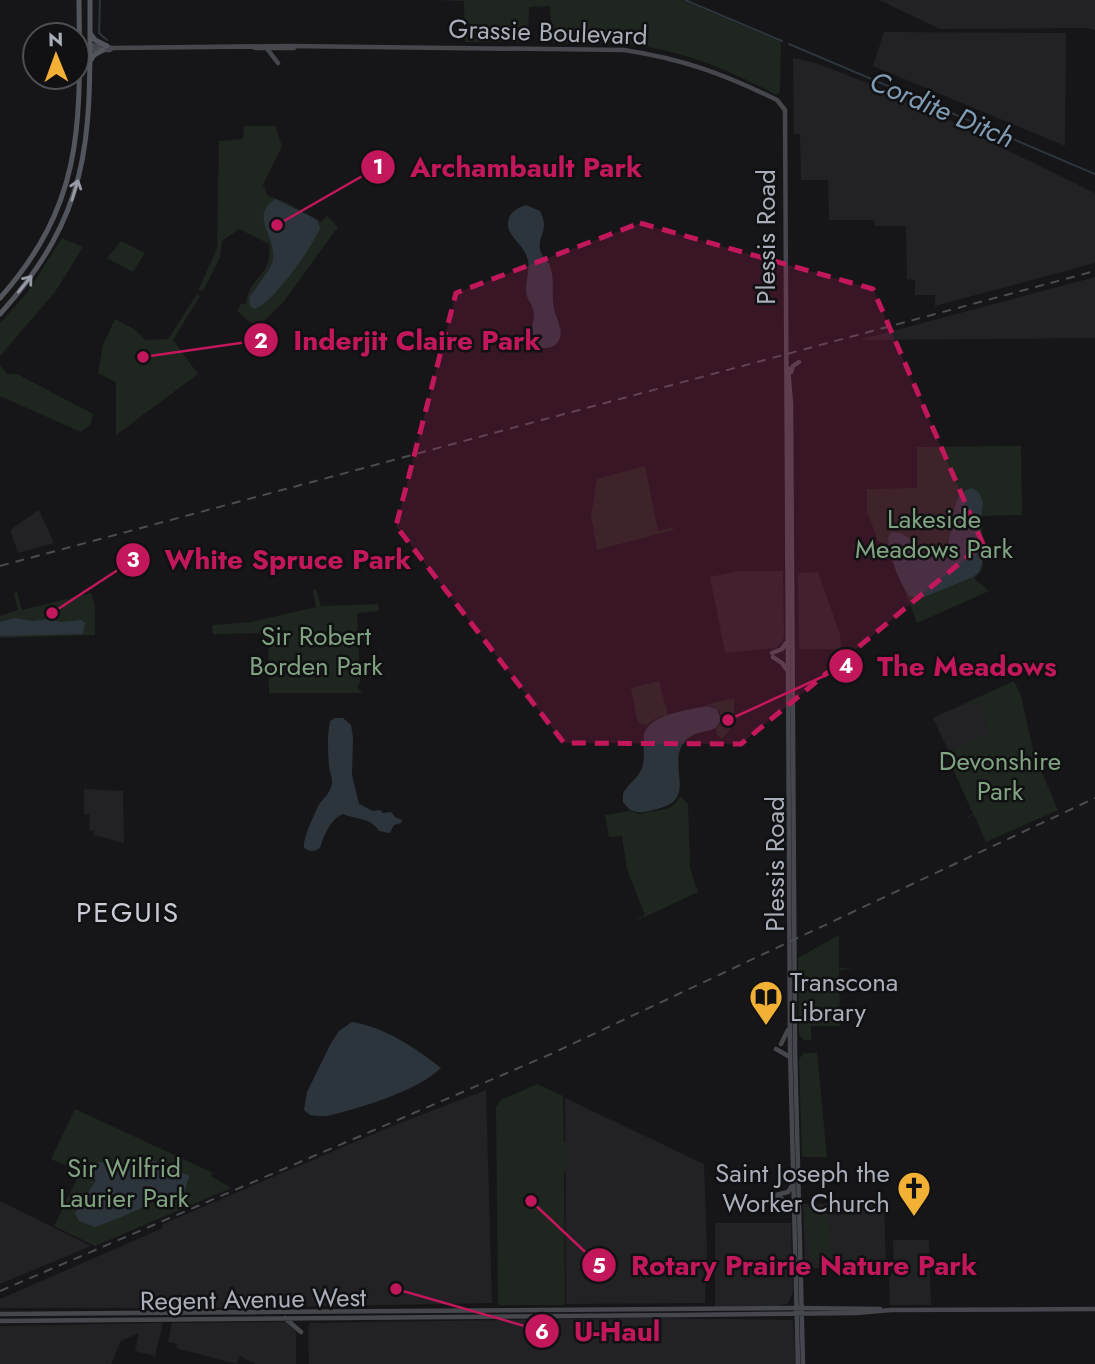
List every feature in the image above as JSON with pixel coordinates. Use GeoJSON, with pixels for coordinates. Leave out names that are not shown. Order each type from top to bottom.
{"type":"FeatureCollection","features":[{"type":"Feature","properties":{"kind":"main road"},"geometry":{"type":"LineString","coordinates":[[79,0],[79,21]]}},
{"type":"Feature","properties":{"kind":"main road"},"geometry":{"type":"LineString","coordinates":[[90,0],[90,21]]}},
{"type":"Feature","properties":{"kind":"main road"},"geometry":{"type":"LineString","coordinates":[[91,32],[95,40],[108,48],[92,58],[91,64]]}},
{"type":"Feature","properties":{"kind":"main road","name":"Grassie Boulevard"},"geometry":{"type":"LineString","coordinates":[[91,48],[507,47],[624,50],[663,56],[706,68],[777,100],[785,110]]}},
{"type":"Feature","properties":{"kind":"main road","name":"Grassie Boulevard"},"geometry":{"type":"LineString","coordinates":[[254,48],[297,48]]}},
{"type":"Feature","properties":{"kind":"main road"},"geometry":{"type":"LineString","coordinates":[[267,50],[274,54],[278,63]]}},
{"type":"Feature","properties":{"kind":"main road"},"geometry":{"type":"LineString","coordinates":[[0,298],[30,260],[61,199],[73,159],[78,91]]}},
{"type":"Feature","properties":{"kind":"main road"},"geometry":{"type":"LineString","coordinates":[[0,314],[41,263],[71,204],[87,139],[89,91]]}},
{"type":"Feature","properties":{"kind":"main road","name":"Plessis Road"},"geometry":{"type":"LineString","coordinates":[[785,110],[790,1058],[796,1295],[799,1311],[797,1328],[801,1364]]}},
{"type":"Feature","properties":{"kind":"main road"},"geometry":{"type":"LineString","coordinates":[[790,376],[791,369],[799,362]]}},
{"type":"Feature","properties":{"kind":"main road","name":"Plessis Road"},"geometry":{"type":"LineString","coordinates":[[786,364],[790,376],[795,1052],[801,1364]]}},
{"type":"Feature","properties":{"kind":"main road"},"geometry":{"type":"LineString","coordinates":[[788,639],[782,649],[773,655],[788,671]]}},
{"type":"Feature","properties":{"kind":"main road"},"geometry":{"type":"LineString","coordinates":[[781,1044],[790,1026]]}},
{"type":"Feature","properties":{"kind":"main road"},"geometry":{"type":"LineString","coordinates":[[776,1049],[788,1054],[790,1058]]}},
{"type":"Feature","properties":{"kind":"main road"},"geometry":{"type":"LineString","coordinates":[[794,1183],[788,1192],[775,1195],[792,1205],[794,1210]]}},
{"type":"Feature","properties":{"kind":"main road"},"geometry":{"type":"LineString","coordinates":[[796,1295],[781,1311],[792,1318],[797,1328]]}},
{"type":"Feature","properties":{"kind":"main road"},"geometry":{"type":"LineString","coordinates":[[733,1315],[736,1308]]}},
{"type":"Feature","properties":{"kind":"main road","name":"Regent Avenue West"},"geometry":{"type":"LineString","coordinates":[[0,1314],[101,1320],[660,1312],[736,1308],[781,1311],[1095,1309]]}},
{"type":"Feature","properties":{"kind":"main road","name":"Regent Avenue West"},"geometry":{"type":"LineString","coordinates":[[0,1321],[107,1313],[660,1312],[733,1315],[781,1311]]}},
{"type":"Feature","properties":{"kind":"main road"},"geometry":{"type":"LineString","coordinates":[[101,1320],[107,1313]]}},
{"type":"Feature","properties":{"kind":"main road"},"geometry":{"type":"LineString","coordinates":[[284,1317],[301,1332]]}},
{"type":"Feature","properties":{"kind":"highlighted area"},"geometry":{"type":"Polygon","coordinates":[[[640,223],[873,289],[983,544],[741,744],[564,743],[396,526],[456,293],[640,223]]]}},
{"type":"Feature","properties":{"kind":"shaded area"},"geometry":{"type":"Polygon","coordinates":[[[879,0],[1095,0],[1095,30],[940,29],[879,0]]]}},
{"type":"Feature","properties":{"kind":"shaded area"},"geometry":{"type":"Polygon","coordinates":[[[884,32],[1066,33],[1065,146],[873,66],[884,32]]]}},
{"type":"Feature","properties":{"kind":"shaded area"},"geometry":{"type":"Polygon","coordinates":[[[793,58],[816,63],[894,93],[1095,193],[1095,263],[935,306],[935,295],[915,295],[915,280],[907,279],[906,226],[875,226],[874,220],[829,220],[828,180],[801,180],[800,134],[794,134],[793,58]]]}},
{"type":"Feature","properties":{"kind":"shaded area"},"geometry":{"type":"Polygon","coordinates":[[[275,199],[314,218],[320,228],[281,287],[254,309],[250,306],[249,298],[273,260],[264,212],[275,199]]]}},
{"type":"Feature","properties":{"kind":"shaded area"},"geometry":{"type":"Polygon","coordinates":[[[526,205],[540,211],[543,218],[544,229],[540,247],[550,266],[553,304],[561,332],[557,343],[548,348],[538,347],[530,337],[534,315],[526,294],[528,261],[509,229],[508,220],[511,214],[526,205]]]}},
{"type":"Feature","properties":{"kind":"shaded area"},"geometry":{"type":"Polygon","coordinates":[[[1095,277],[1095,338],[859,340],[1095,277]]]}},
{"type":"Feature","properties":{"kind":"shaded area"},"geometry":{"type":"Polygon","coordinates":[[[972,488],[979,493],[983,502],[980,527],[982,563],[979,572],[924,597],[911,597],[895,568],[889,549],[889,535],[893,532],[900,533],[926,555],[940,558],[949,541],[958,499],[972,488]]]}},
{"type":"Feature","properties":{"kind":"shaded area"},"geometry":{"type":"Polygon","coordinates":[[[39,510],[54,543],[18,553],[10,530],[39,510]]]}},
{"type":"Feature","properties":{"kind":"shaded area"},"geometry":{"type":"Polygon","coordinates":[[[740,571],[783,571],[784,636],[776,648],[725,653],[710,577],[740,571]]]}},
{"type":"Feature","properties":{"kind":"shaded area"},"geometry":{"type":"Polygon","coordinates":[[[818,572],[840,634],[841,649],[800,649],[799,646],[798,573],[818,572]]]}},
{"type":"Feature","properties":{"kind":"shaded area"},"geometry":{"type":"Polygon","coordinates":[[[15,618],[62,622],[81,620],[85,623],[83,634],[0,636],[0,622],[15,618]]]}},
{"type":"Feature","properties":{"kind":"shaded area"},"geometry":{"type":"Polygon","coordinates":[[[981,699],[987,712],[982,714],[991,732],[949,752],[933,718],[981,699]]]}},
{"type":"Feature","properties":{"kind":"shaded area"},"geometry":{"type":"Polygon","coordinates":[[[707,706],[717,709],[721,720],[716,728],[696,734],[685,741],[678,760],[680,780],[677,798],[670,804],[650,811],[630,810],[623,802],[623,794],[642,768],[644,735],[647,728],[670,714],[707,706]]]}},
{"type":"Feature","properties":{"kind":"shaded area"},"geometry":{"type":"Polygon","coordinates":[[[343,718],[351,725],[352,775],[359,804],[373,811],[391,812],[402,820],[394,825],[390,833],[379,831],[367,821],[343,814],[331,824],[320,848],[310,851],[304,848],[307,833],[318,806],[328,794],[332,783],[328,738],[330,721],[343,718]]]}},
{"type":"Feature","properties":{"kind":"shaded area"},"geometry":{"type":"Polygon","coordinates":[[[84,789],[123,791],[124,843],[94,835],[94,831],[89,830],[90,815],[84,814],[84,789]]]}},
{"type":"Feature","properties":{"kind":"shaded area"},"geometry":{"type":"Polygon","coordinates":[[[352,1022],[376,1028],[399,1039],[441,1068],[418,1084],[374,1103],[329,1116],[310,1115],[304,1110],[307,1092],[331,1043],[339,1031],[352,1022]]]}},
{"type":"Feature","properties":{"kind":"shaded area"},"geometry":{"type":"Polygon","coordinates":[[[486,1090],[492,1303],[231,1308],[0,1308],[0,1299],[163,1228],[163,1224],[390,1127],[486,1090]]]}},
{"type":"Feature","properties":{"kind":"shaded area"},"geometry":{"type":"Polygon","coordinates":[[[565,1098],[704,1164],[707,1249],[705,1303],[566,1304],[565,1098]]]}},
{"type":"Feature","properties":{"kind":"shaded area"},"geometry":{"type":"Polygon","coordinates":[[[140,1155],[190,1176],[184,1192],[172,1197],[150,1191],[143,1207],[95,1227],[79,1221],[75,1213],[96,1180],[92,1175],[95,1165],[98,1162],[121,1164],[140,1155]]]}},
{"type":"Feature","properties":{"kind":"shaded area"},"geometry":{"type":"Polygon","coordinates":[[[0,1201],[91,1246],[0,1284],[0,1201]]]}},
{"type":"Feature","properties":{"kind":"shaded area"},"geometry":{"type":"Polygon","coordinates":[[[884,1203],[886,1268],[805,1268],[803,1204],[884,1203]]]}},
{"type":"Feature","properties":{"kind":"shaded area"},"geometry":{"type":"Polygon","coordinates":[[[715,1223],[791,1223],[793,1292],[788,1303],[779,1306],[715,1307],[715,1223]]]}},
{"type":"Feature","properties":{"kind":"shaded area"},"geometry":{"type":"Polygon","coordinates":[[[893,1240],[929,1240],[931,1305],[890,1305],[889,1277],[894,1270],[893,1240]]]}},
{"type":"Feature","properties":{"kind":"shaded area"},"geometry":{"type":"Polygon","coordinates":[[[651,1318],[793,1320],[796,1364],[309,1364],[310,1323],[651,1318]]]}},
{"type":"Feature","properties":{"kind":"shaded area"},"geometry":{"type":"Polygon","coordinates":[[[287,1322],[296,1333],[296,1364],[255,1364],[240,1356],[237,1364],[176,1348],[177,1344],[168,1342],[172,1323],[287,1322]]]}},
{"type":"Feature","properties":{"kind":"shaded area"},"geometry":{"type":"Polygon","coordinates":[[[163,1323],[155,1356],[135,1351],[139,1333],[121,1341],[111,1364],[0,1364],[0,1326],[163,1323]]]}},
{"type":"Feature","properties":{"kind":"green space"},"geometry":{"type":"Polygon","coordinates":[[[434,0],[681,0],[781,42],[780,93],[776,95],[707,63],[653,48],[553,43],[550,6],[529,7],[528,42],[465,42],[464,1],[434,0]]]}},
{"type":"Feature","properties":{"kind":"green space"},"geometry":{"type":"Polygon","coordinates":[[[244,126],[275,126],[282,146],[263,185],[268,196],[286,202],[321,222],[327,216],[338,227],[285,300],[257,328],[237,311],[241,304],[246,304],[251,288],[267,264],[269,244],[239,229],[222,241],[220,257],[203,291],[198,290],[217,249],[219,141],[243,139],[244,126]]]}},
{"type":"Feature","properties":{"kind":"green space"},"geometry":{"type":"Polygon","coordinates":[[[62,238],[83,247],[55,292],[0,356],[0,323],[27,293],[62,238]]]}},
{"type":"Feature","properties":{"kind":"green space"},"geometry":{"type":"Polygon","coordinates":[[[121,241],[145,253],[133,272],[107,258],[121,241]]]}},
{"type":"Feature","properties":{"kind":"green space"},"geometry":{"type":"Polygon","coordinates":[[[197,294],[200,296],[173,340],[198,374],[116,435],[116,382],[98,373],[103,345],[115,319],[134,329],[146,340],[168,339],[197,294]]]}},
{"type":"Feature","properties":{"kind":"green space"},"geometry":{"type":"Polygon","coordinates":[[[0,365],[7,374],[17,374],[93,414],[91,424],[81,432],[0,396],[0,365]]]}},
{"type":"Feature","properties":{"kind":"green space","name":"Lakeside Meadows Park"},"geometry":{"type":"Polygon","coordinates":[[[1021,446],[1022,515],[982,516],[983,566],[974,578],[989,591],[917,623],[887,545],[878,541],[865,512],[867,489],[917,488],[917,447],[1021,446]]]}},
{"type":"Feature","properties":{"kind":"green space"},"geometry":{"type":"Polygon","coordinates":[[[645,466],[658,531],[673,527],[673,530],[597,550],[591,516],[597,479],[645,466]]]}},
{"type":"Feature","properties":{"kind":"green space","name":"Sir Robert Borden Park"},"geometry":{"type":"Polygon","coordinates":[[[316,589],[321,606],[378,604],[379,611],[357,613],[360,681],[357,687],[362,693],[269,693],[268,633],[213,634],[212,625],[251,622],[316,607],[313,590],[316,589]]]}},
{"type":"Feature","properties":{"kind":"green space"},"geometry":{"type":"Polygon","coordinates":[[[17,592],[22,610],[91,593],[95,606],[95,635],[0,638],[0,616],[18,610],[14,593],[17,592]]]}},
{"type":"Feature","properties":{"kind":"green space"},"geometry":{"type":"Polygon","coordinates":[[[659,681],[668,715],[647,725],[638,723],[631,688],[659,681]]]}},
{"type":"Feature","properties":{"kind":"green space","name":"Devonshire Park"},"geometry":{"type":"Polygon","coordinates":[[[1014,681],[1021,696],[1034,754],[1058,810],[986,842],[974,815],[960,820],[973,814],[953,769],[956,767],[949,752],[990,732],[982,714],[985,712],[981,700],[968,706],[966,703],[1014,681]]]}},
{"type":"Feature","properties":{"kind":"green space"},"geometry":{"type":"Polygon","coordinates":[[[734,698],[734,724],[722,739],[717,735],[716,729],[722,719],[720,712],[705,705],[734,698]]]}},
{"type":"Feature","properties":{"kind":"green space"},"geometry":{"type":"Polygon","coordinates":[[[680,796],[688,804],[690,868],[698,892],[632,923],[645,915],[627,869],[622,836],[609,837],[605,815],[630,811],[640,814],[669,808],[680,796]]]}},
{"type":"Feature","properties":{"kind":"green space"},"geometry":{"type":"Polygon","coordinates":[[[839,935],[839,968],[855,969],[839,970],[840,1026],[811,1026],[811,1040],[803,1040],[799,1034],[798,958],[839,935]]]}},
{"type":"Feature","properties":{"kind":"green space"},"geometry":{"type":"Polygon","coordinates":[[[804,1053],[817,1053],[827,1157],[802,1157],[799,1059],[804,1053]]]}},
{"type":"Feature","properties":{"kind":"green space"},"geometry":{"type":"Polygon","coordinates":[[[537,1084],[563,1096],[564,1142],[567,1142],[567,1171],[564,1171],[565,1305],[498,1305],[496,1107],[501,1100],[537,1084]]]}},
{"type":"Feature","properties":{"kind":"green space","name":"Sir Wilfrid Laurier Park"},"geometry":{"type":"Polygon","coordinates":[[[75,1109],[213,1173],[211,1176],[231,1188],[95,1246],[54,1226],[80,1172],[51,1159],[75,1109]]]}},
{"type":"Feature","properties":{"kind":"green space"},"geometry":{"type":"Polygon","coordinates":[[[829,1205],[826,1219],[829,1219],[831,1258],[810,1259],[805,1207],[829,1205]]]}},
{"type":"Feature","properties":{"kind":"waterway"},"geometry":{"type":"LineString","coordinates":[[100,0],[99,33],[107,40]]}},
{"type":"Feature","properties":{"kind":"waterway","name":"Cordite Ditch"},"geometry":{"type":"LineString","coordinates":[[685,0],[782,41]]}},
{"type":"Feature","properties":{"kind":"waterway","name":"Cordite Ditch"},"geometry":{"type":"LineString","coordinates":[[789,44],[1095,174]]}},
{"type":"Feature","properties":{"kind":"railway"},"geometry":{"type":"LineString","coordinates":[[0,566],[1095,271]]}},
{"type":"Feature","properties":{"kind":"railway"},"geometry":{"type":"LineString","coordinates":[[0,1291],[551,1054],[1095,798]]}},
{"type":"Feature","properties":{"kind":"place","name":"Archambault Park"},"geometry":{"type":"Point","coordinates":[277,225]}},
{"type":"Feature","properties":{"kind":"place","name":"Inderjit Claire Park"},"geometry":{"type":"Point","coordinates":[143,357]}},
{"type":"Feature","properties":{"kind":"place","name":"White Spruce Park"},"geometry":{"type":"Point","coordinates":[52,613]}},
{"type":"Feature","properties":{"kind":"place","name":"The Meadows"},"geometry":{"type":"Point","coordinates":[728,720]}},
{"type":"Feature","properties":{"kind":"place","name":"Transcona Library"},"geometry":{"type":"Point","coordinates":[766,1027]}},
{"type":"Feature","properties":{"kind":"place","name":"Rotary Prairie Nature Park"},"geometry":{"type":"Point","coordinates":[531,1201]}},
{"type":"Feature","properties":{"kind":"place","name":"Saint Joseph the Worker Church"},"geometry":{"type":"Point","coordinates":[914,1218]}},
{"type":"Feature","properties":{"kind":"place","name":"U-Haul"},"geometry":{"type":"Point","coordinates":[396,1289]}},
{"type":"Feature","properties":{"kind":"district","name":"PEGUIS"},"geometry":{"type":"Point","coordinates":[128,912]}}]}
